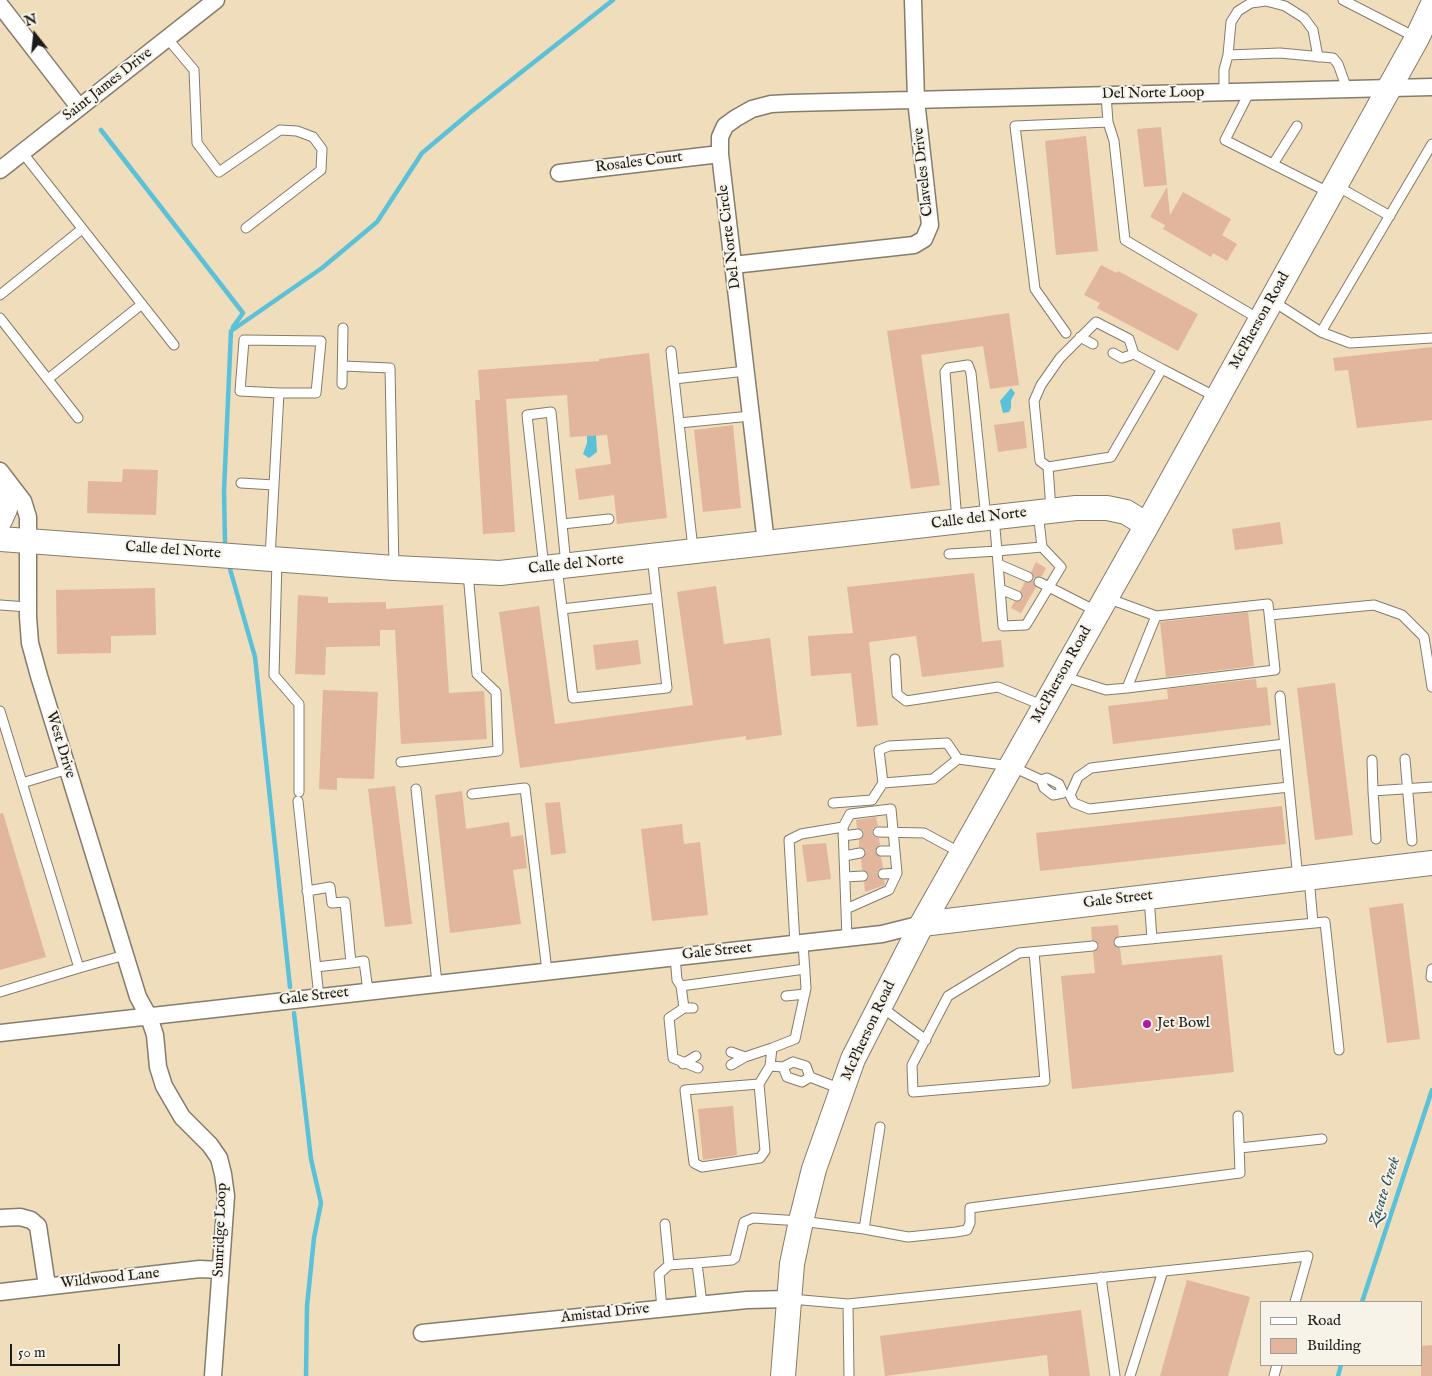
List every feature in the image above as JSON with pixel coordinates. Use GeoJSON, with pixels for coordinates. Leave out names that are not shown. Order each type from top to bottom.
{"type":"FeatureCollection","features":[{"type":"Feature","properties":{"kind":"street","name":"Saint James Drive"},"geometry":{"type":"LineString","coordinates":[[0,170],[216,0]]}},
{"type":"Feature","properties":{"kind":"street","name":"Claveles Drive"},"geometry":{"type":"LineString","coordinates":[[733,265],[914,245],[924,239],[930,225],[916,100],[914,0]]}},
{"type":"Feature","properties":{"kind":"street"},"geometry":{"type":"LineString","coordinates":[[0,5],[79,107]]}},
{"type":"Feature","properties":{"kind":"street","name":"McPherson Road"},"geometry":{"type":"LineString","coordinates":[[783,1376],[788,1299],[801,1221],[814,1169],[853,1060],[922,924],[1390,88],[1432,6]]}},
{"type":"Feature","properties":{"kind":"street","name":"Del Norte Loop"},"geometry":{"type":"LineString","coordinates":[[916,100],[1432,86]]}},
{"type":"Feature","properties":{"kind":"street","name":"Del Norte Circle"},"geometry":{"type":"LineString","coordinates":[[766,544],[720,154],[720,137],[725,126],[752,110],[771,104],[916,100]]}},
{"type":"Feature","properties":{"kind":"street","name":"Rosales Court"},"geometry":{"type":"LineString","coordinates":[[559,173],[720,154]]}},
{"type":"Feature","properties":{"kind":"street","name":"West Drive"},"geometry":{"type":"LineString","coordinates":[[0,471],[23,501],[28,517],[30,643],[138,997],[149,1016]]}},
{"type":"Feature","properties":{"kind":"street"},"geometry":{"type":"LineString","coordinates":[[0,486],[6,502],[0,520]]}},
{"type":"Feature","properties":{"kind":"street","name":"Calle del Norte"},"geometry":{"type":"LineString","coordinates":[[0,539],[394,568],[500,573],[1044,512],[1107,508],[1126,512],[1147,525]]}},
{"type":"Feature","properties":{"kind":"street","name":"Gale Street"},"geometry":{"type":"LineString","coordinates":[[0,1033],[882,934],[922,924],[1432,864]]}},
{"type":"Feature","properties":{"kind":"street","name":"Sunridge Loop"},"geometry":{"type":"LineString","coordinates":[[149,1016],[155,1035],[158,1067],[164,1086],[182,1117],[210,1145],[219,1158],[224,1174],[226,1196],[214,1376]]}},
{"type":"Feature","properties":{"kind":"street"},"geometry":{"type":"LineString","coordinates":[[0,1218],[20,1217],[31,1220],[38,1226],[48,1286]]}},
{"type":"Feature","properties":{"kind":"street","name":"Wildwood Lane"},"geometry":{"type":"LineString","coordinates":[[0,1292],[200,1269],[220,1270]]}},
{"type":"Feature","properties":{"kind":"street","name":"Amistad Drive"},"geometry":{"type":"LineString","coordinates":[[422,1333],[702,1304],[788,1299]]}},
{"type":"Feature","properties":{"kind":"lane"},"geometry":{"type":"LineString","coordinates":[[1343,0],[1417,38]]}},
{"type":"Feature","properties":{"kind":"lane"},"geometry":{"type":"LineString","coordinates":[[1224,92],[1224,70],[1228,56],[1231,22],[1238,10],[1252,3],[1266,1],[1284,6],[1304,18],[1313,30],[1318,57]]}},
{"type":"Feature","properties":{"kind":"lane"},"geometry":{"type":"LineString","coordinates":[[167,38],[194,70],[197,143],[219,172],[280,130],[297,131],[313,137],[322,149],[321,170],[246,228]]}},
{"type":"Feature","properties":{"kind":"lane"},"geometry":{"type":"LineString","coordinates":[[1228,56],[1280,54],[1333,58],[1338,64],[1347,89]]}},
{"type":"Feature","properties":{"kind":"lane"},"geometry":{"type":"LineString","coordinates":[[1250,91],[1225,140],[1273,164],[1333,189],[1390,216]]}},
{"type":"Feature","properties":{"kind":"lane"},"geometry":{"type":"LineString","coordinates":[[1106,95],[1108,122],[1114,141],[1125,240],[1266,310],[1350,343],[1432,338]]}},
{"type":"Feature","properties":{"kind":"lane"},"geometry":{"type":"LineString","coordinates":[[1066,333],[1035,289],[1015,126],[1108,122]]}},
{"type":"Feature","properties":{"kind":"lane"},"geometry":{"type":"LineString","coordinates":[[1273,164],[1297,126]]}},
{"type":"Feature","properties":{"kind":"lane"},"geometry":{"type":"LineString","coordinates":[[1321,332],[1432,144]]}},
{"type":"Feature","properties":{"kind":"lane"},"geometry":{"type":"LineString","coordinates":[[22,152],[174,345]]}},
{"type":"Feature","properties":{"kind":"lane"},"geometry":{"type":"LineString","coordinates":[[0,295],[82,229]]}},
{"type":"Feature","properties":{"kind":"lane"},"geometry":{"type":"LineString","coordinates":[[48,379],[142,304]]}},
{"type":"Feature","properties":{"kind":"lane"},"geometry":{"type":"LineString","coordinates":[[0,318],[78,418]]}},
{"type":"Feature","properties":{"kind":"lane"},"geometry":{"type":"LineString","coordinates":[[1162,369],[1111,457],[1048,467],[1040,461],[1034,401],[1041,385],[1060,358],[1096,322],[1129,339],[1134,354],[1217,398]]}},
{"type":"Feature","properties":{"kind":"lane"},"geometry":{"type":"LineString","coordinates":[[342,384],[343,328]]}},
{"type":"Feature","properties":{"kind":"lane"},"geometry":{"type":"LineString","coordinates":[[1080,337],[1093,344]]}},
{"type":"Feature","properties":{"kind":"lane"},"geometry":{"type":"LineString","coordinates":[[244,340],[321,341],[316,393],[279,393],[240,391],[244,340]]}},
{"type":"Feature","properties":{"kind":"lane"},"geometry":{"type":"LineString","coordinates":[[671,351],[693,552]]}},
{"type":"Feature","properties":{"kind":"lane"},"geometry":{"type":"LineString","coordinates":[[1113,354],[1122,358],[1134,354]]}},
{"type":"Feature","properties":{"kind":"lane"},"geometry":{"type":"LineString","coordinates":[[957,521],[945,372],[948,368],[968,365],[971,373],[990,518],[997,551],[1003,626],[1026,625],[1060,567],[1042,547],[1048,467]]}},
{"type":"Feature","properties":{"kind":"lane"},"geometry":{"type":"LineString","coordinates":[[343,366],[390,368],[394,568]]}},
{"type":"Feature","properties":{"kind":"lane"},"geometry":{"type":"LineString","coordinates":[[674,379],[746,371]]}},
{"type":"Feature","properties":{"kind":"lane"},"geometry":{"type":"LineString","coordinates":[[279,393],[274,485],[274,675],[298,704],[299,796],[319,997]]}},
{"type":"Feature","properties":{"kind":"lane"},"geometry":{"type":"LineString","coordinates":[[556,567],[562,524],[551,412],[527,415],[556,567],[573,698],[668,688],[652,556]]}},
{"type":"Feature","properties":{"kind":"lane"},"geometry":{"type":"LineString","coordinates":[[679,423],[751,416]]}},
{"type":"Feature","properties":{"kind":"lane"},"geometry":{"type":"LineString","coordinates":[[241,483],[274,485]]}},
{"type":"Feature","properties":{"kind":"lane"},"geometry":{"type":"LineString","coordinates":[[562,524],[609,519]]}},
{"type":"Feature","properties":{"kind":"lane"},"geometry":{"type":"LineString","coordinates":[[949,554],[1042,547]]}},
{"type":"Feature","properties":{"kind":"lane"},"geometry":{"type":"LineString","coordinates":[[998,564],[1028,577]]}},
{"type":"Feature","properties":{"kind":"lane"},"geometry":{"type":"LineString","coordinates":[[401,762],[498,751],[496,692],[477,674],[468,572]]}},
{"type":"Feature","properties":{"kind":"lane"},"geometry":{"type":"LineString","coordinates":[[1039,582],[1102,605],[1156,616],[1268,604],[1276,670],[1106,690],[1062,676]]}},
{"type":"Feature","properties":{"kind":"lane"},"geometry":{"type":"LineString","coordinates":[[1000,588],[1017,596]]}},
{"type":"Feature","properties":{"kind":"lane"},"geometry":{"type":"LineString","coordinates":[[562,609],[657,598]]}},
{"type":"Feature","properties":{"kind":"lane"},"geometry":{"type":"LineString","coordinates":[[1028,601],[1037,605]]}},
{"type":"Feature","properties":{"kind":"lane"},"geometry":{"type":"LineString","coordinates":[[1270,615],[1374,605],[1402,615],[1424,637],[1432,686]]}},
{"type":"Feature","properties":{"kind":"lane"},"geometry":{"type":"LineString","coordinates":[[0,606],[28,606]]}},
{"type":"Feature","properties":{"kind":"lane"},"geometry":{"type":"LineString","coordinates":[[1128,688],[1156,616]]}},
{"type":"Feature","properties":{"kind":"lane"},"geometry":{"type":"LineString","coordinates":[[895,659],[898,694],[906,701],[998,687],[1044,707]]}},
{"type":"Feature","properties":{"kind":"lane"},"geometry":{"type":"LineString","coordinates":[[1280,696],[1289,787],[1303,879],[1313,923]]}},
{"type":"Feature","properties":{"kind":"lane"},"geometry":{"type":"LineString","coordinates":[[0,711],[79,968]]}},
{"type":"Feature","properties":{"kind":"lane"},"geometry":{"type":"LineString","coordinates":[[833,803],[872,800],[883,783],[879,750],[889,746],[947,743],[958,759]]}},
{"type":"Feature","properties":{"kind":"lane"},"geometry":{"type":"LineString","coordinates":[[1067,794],[1078,777],[1091,768],[1284,744]]}},
{"type":"Feature","properties":{"kind":"lane"},"geometry":{"type":"LineString","coordinates":[[883,783],[933,779],[958,759],[1011,766],[1041,780],[1044,788],[1053,795],[1067,794]]}},
{"type":"Feature","properties":{"kind":"lane"},"geometry":{"type":"LineString","coordinates":[[1405,759],[1412,841]]}},
{"type":"Feature","properties":{"kind":"lane"},"geometry":{"type":"LineString","coordinates":[[1372,760],[1376,839]]}},
{"type":"Feature","properties":{"kind":"lane"},"geometry":{"type":"LineString","coordinates":[[22,783],[68,769]]}},
{"type":"Feature","properties":{"kind":"lane"},"geometry":{"type":"LineString","coordinates":[[1067,794],[1074,803],[1089,808],[1289,787]]}},
{"type":"Feature","properties":{"kind":"lane"},"geometry":{"type":"LineString","coordinates":[[1373,791],[1432,787]]}},
{"type":"Feature","properties":{"kind":"lane"},"geometry":{"type":"LineString","coordinates":[[472,794],[525,788],[548,971]]}},
{"type":"Feature","properties":{"kind":"lane"},"geometry":{"type":"LineString","coordinates":[[416,789],[437,983]]}},
{"type":"Feature","properties":{"kind":"lane"},"geometry":{"type":"LineString","coordinates":[[846,909],[889,890],[897,873],[891,809],[850,814],[843,832],[847,938]]}},
{"type":"Feature","properties":{"kind":"lane"},"geometry":{"type":"LineString","coordinates":[[731,1065],[745,1057],[794,1039],[805,994],[805,969],[799,943],[789,840],[800,834],[843,832],[858,834]]}},
{"type":"Feature","properties":{"kind":"lane"},"geometry":{"type":"LineString","coordinates":[[878,832],[924,833],[962,854]]}},
{"type":"Feature","properties":{"kind":"lane"},"geometry":{"type":"LineString","coordinates":[[880,851],[895,851]]}},
{"type":"Feature","properties":{"kind":"lane"},"geometry":{"type":"LineString","coordinates":[[844,856],[860,853]]}},
{"type":"Feature","properties":{"kind":"lane"},"geometry":{"type":"LineString","coordinates":[[883,874],[897,873]]}},
{"type":"Feature","properties":{"kind":"lane"},"geometry":{"type":"LineString","coordinates":[[844,878],[863,876]]}},
{"type":"Feature","properties":{"kind":"lane"},"geometry":{"type":"LineString","coordinates":[[307,890],[330,887],[332,903],[344,902],[351,963]]}},
{"type":"Feature","properties":{"kind":"lane"},"geometry":{"type":"LineString","coordinates":[[1149,897],[1152,939]]}},
{"type":"Feature","properties":{"kind":"lane"},"geometry":{"type":"LineString","coordinates":[[1119,942],[1325,922],[1339,1050]]}},
{"type":"Feature","properties":{"kind":"lane"},"geometry":{"type":"LineString","coordinates":[[1034,952],[1045,1081],[913,1092],[912,1065],[948,996],[1019,954],[1034,952],[1093,946]]}},
{"type":"Feature","properties":{"kind":"lane"},"geometry":{"type":"LineString","coordinates":[[0,992],[125,955]]}},
{"type":"Feature","properties":{"kind":"lane"},"geometry":{"type":"LineString","coordinates":[[675,956],[677,980],[681,986],[688,1008],[668,1018],[673,1058],[683,1064],[698,1068]]}},
{"type":"Feature","properties":{"kind":"lane"},"geometry":{"type":"LineString","coordinates":[[316,967],[364,961],[368,991]]}},
{"type":"Feature","properties":{"kind":"lane"},"geometry":{"type":"LineString","coordinates":[[681,986],[805,969]]}},
{"type":"Feature","properties":{"kind":"lane"},"geometry":{"type":"LineString","coordinates":[[786,996],[805,994]]}},
{"type":"Feature","properties":{"kind":"lane"},"geometry":{"type":"LineString","coordinates":[[880,1006],[926,1040]]}},
{"type":"Feature","properties":{"kind":"lane"},"geometry":{"type":"LineString","coordinates":[[759,1084],[685,1090],[694,1163],[702,1167],[760,1158],[765,1151],[759,1084],[770,1066],[772,1048]]}},
{"type":"Feature","properties":{"kind":"lane"},"geometry":{"type":"LineString","coordinates":[[731,1052],[745,1057]]}},
{"type":"Feature","properties":{"kind":"lane"},"geometry":{"type":"LineString","coordinates":[[683,1064],[696,1056]]}},
{"type":"Feature","properties":{"kind":"lane"},"geometry":{"type":"LineString","coordinates":[[770,1066],[782,1067],[793,1062],[806,1066],[810,1077],[842,1089]]}},
{"type":"Feature","properties":{"kind":"lane"},"geometry":{"type":"LineString","coordinates":[[782,1067],[787,1077],[802,1082],[810,1077]]}},
{"type":"Feature","properties":{"kind":"lane"},"geometry":{"type":"LineString","coordinates":[[662,1309],[659,1274],[669,1265],[732,1260],[735,1258],[744,1222],[753,1218],[801,1221],[908,1237],[967,1230],[970,1223],[970,1208],[1240,1173],[1238,1116]]}},
{"type":"Feature","properties":{"kind":"lane"},"geometry":{"type":"LineString","coordinates":[[864,1229],[880,1128]]}},
{"type":"Feature","properties":{"kind":"lane"},"geometry":{"type":"LineString","coordinates":[[1240,1148],[1322,1139]]}},
{"type":"Feature","properties":{"kind":"lane"},"geometry":{"type":"LineString","coordinates":[[665,1224],[669,1265]]}},
{"type":"Feature","properties":{"kind":"lane"},"geometry":{"type":"LineString","coordinates":[[788,1299],[848,1304],[1308,1256],[1295,1301]]}},
{"type":"Feature","properties":{"kind":"lane"},"geometry":{"type":"LineString","coordinates":[[697,1263],[702,1304]]}},
{"type":"Feature","properties":{"kind":"lane"},"geometry":{"type":"LineString","coordinates":[[1130,1376],[1163,1271]]}},
{"type":"Feature","properties":{"kind":"lane"},"geometry":{"type":"LineString","coordinates":[[1101,1277],[1115,1376]]}},
{"type":"Feature","properties":{"kind":"lane"},"geometry":{"type":"LineString","coordinates":[[848,1304],[849,1376]]}},
{"type":"Feature","properties":{"kind":"water"},"geometry":{"type":"Polygon","coordinates":[[[1011,388],[1015,393],[1011,400],[1011,408],[1009,412],[1003,413],[1000,401],[1011,388]]]}},
{"type":"Feature","properties":{"kind":"water"},"geometry":{"type":"Polygon","coordinates":[[[590,433],[596,435],[597,452],[589,458],[583,454],[587,443],[587,436],[590,433]]]}},
{"type":"Feature","properties":{"kind":"building"},"geometry":{"type":"Polygon","coordinates":[[[1161,127],[1167,185],[1144,187],[1137,129],[1161,127]]]}},
{"type":"Feature","properties":{"kind":"building"},"geometry":{"type":"Polygon","coordinates":[[[1086,136],[1098,251],[1056,255],[1045,141],[1086,136]]]}},
{"type":"Feature","properties":{"kind":"building"},"geometry":{"type":"Polygon","coordinates":[[[1167,187],[1170,215],[1183,192],[1231,219],[1222,235],[1237,244],[1227,261],[1213,253],[1211,257],[1163,229],[1165,225],[1150,217],[1167,187]]]}},
{"type":"Feature","properties":{"kind":"building"},"geometry":{"type":"Polygon","coordinates":[[[1101,265],[1117,273],[1118,271],[1198,314],[1178,351],[1097,308],[1100,303],[1084,295],[1101,265]]]}},
{"type":"Feature","properties":{"kind":"building"},"geometry":{"type":"Polygon","coordinates":[[[1009,313],[1019,385],[990,389],[983,346],[921,355],[940,485],[911,489],[887,331],[1009,313]]]}},
{"type":"Feature","properties":{"kind":"building"},"geometry":{"type":"Polygon","coordinates":[[[1432,347],[1432,420],[1357,428],[1348,370],[1335,371],[1333,358],[1432,347]]]}},
{"type":"Feature","properties":{"kind":"building"},"geometry":{"type":"Polygon","coordinates":[[[649,353],[667,518],[617,524],[614,495],[579,500],[575,469],[611,464],[607,435],[570,437],[567,395],[506,399],[515,532],[483,534],[475,400],[480,400],[478,370],[599,361],[599,359],[649,353]]]}},
{"type":"Feature","properties":{"kind":"building"},"geometry":{"type":"Polygon","coordinates":[[[1024,421],[1027,448],[998,452],[994,425],[1024,421]]]}},
{"type":"Feature","properties":{"kind":"building"},"geometry":{"type":"Polygon","coordinates":[[[733,425],[741,508],[703,512],[694,430],[733,425]]]}},
{"type":"Feature","properties":{"kind":"building"},"geometry":{"type":"Polygon","coordinates":[[[123,469],[158,470],[156,515],[87,513],[88,481],[122,482],[123,469]]]}},
{"type":"Feature","properties":{"kind":"building"},"geometry":{"type":"Polygon","coordinates":[[[1280,522],[1283,544],[1235,550],[1232,529],[1280,522]]]}},
{"type":"Feature","properties":{"kind":"building"},"geometry":{"type":"Polygon","coordinates":[[[1036,562],[1046,568],[1042,576],[1034,578],[1031,572],[1036,562]]]}},
{"type":"Feature","properties":{"kind":"building"},"geometry":{"type":"Polygon","coordinates":[[[974,573],[982,642],[1001,640],[1004,667],[922,677],[916,636],[869,642],[878,725],[857,727],[851,673],[811,676],[808,636],[853,633],[847,587],[974,573]]]}},
{"type":"Feature","properties":{"kind":"building"},"geometry":{"type":"Polygon","coordinates":[[[1033,580],[1036,587],[1021,613],[1011,608],[1014,602],[1023,599],[1020,591],[1025,582],[1033,580]]]}},
{"type":"Feature","properties":{"kind":"building"},"geometry":{"type":"Polygon","coordinates":[[[716,586],[724,644],[770,638],[782,735],[746,740],[746,736],[520,768],[499,612],[539,606],[555,724],[693,705],[677,592],[716,586]]]}},
{"type":"Feature","properties":{"kind":"building"},"geometry":{"type":"Polygon","coordinates":[[[155,588],[156,635],[111,636],[111,653],[57,654],[56,590],[155,588]]]}},
{"type":"Feature","properties":{"kind":"building"},"geometry":{"type":"Polygon","coordinates":[[[298,595],[328,597],[328,603],[386,602],[386,609],[443,605],[449,693],[484,691],[487,739],[401,744],[395,630],[380,630],[380,646],[326,647],[325,675],[295,674],[298,595]]]}},
{"type":"Feature","properties":{"kind":"building"},"geometry":{"type":"Polygon","coordinates":[[[1248,612],[1254,666],[1166,677],[1160,622],[1248,612]]]}},
{"type":"Feature","properties":{"kind":"building"},"geometry":{"type":"Polygon","coordinates":[[[638,640],[641,664],[596,670],[593,645],[638,640]]]}},
{"type":"Feature","properties":{"kind":"building"},"geometry":{"type":"Polygon","coordinates":[[[1256,679],[1257,688],[1267,687],[1271,725],[1113,744],[1108,706],[1168,699],[1167,689],[1256,679]]]}},
{"type":"Feature","properties":{"kind":"building"},"geometry":{"type":"Polygon","coordinates":[[[1335,683],[1353,835],[1315,840],[1297,688],[1335,683]]]}},
{"type":"Feature","properties":{"kind":"building"},"geometry":{"type":"Polygon","coordinates":[[[323,690],[378,692],[374,779],[337,778],[337,790],[319,789],[323,690]]]}},
{"type":"Feature","properties":{"kind":"building"},"geometry":{"type":"Polygon","coordinates":[[[395,786],[412,924],[385,927],[368,789],[395,786]]]}},
{"type":"Feature","properties":{"kind":"building"},"geometry":{"type":"Polygon","coordinates":[[[462,791],[466,829],[509,822],[511,837],[523,835],[527,868],[513,870],[521,924],[450,933],[435,795],[462,791]]]}},
{"type":"Feature","properties":{"kind":"building"},"geometry":{"type":"Polygon","coordinates":[[[560,802],[566,853],[551,855],[545,803],[560,802]]]}},
{"type":"Feature","properties":{"kind":"building"},"geometry":{"type":"Polygon","coordinates":[[[1282,806],[1286,844],[1040,871],[1036,833],[1282,806]]]}},
{"type":"Feature","properties":{"kind":"building"},"geometry":{"type":"Polygon","coordinates":[[[3,813],[46,957],[0,970],[0,814],[3,813]]]}},
{"type":"Feature","properties":{"kind":"building"},"geometry":{"type":"Polygon","coordinates":[[[876,817],[878,826],[873,828],[872,832],[874,837],[879,838],[880,845],[875,851],[881,857],[883,868],[878,871],[877,875],[880,879],[884,880],[885,885],[865,892],[864,882],[868,879],[869,875],[866,871],[862,870],[861,859],[866,852],[859,847],[859,840],[864,834],[863,830],[857,828],[856,820],[876,817]]]}},
{"type":"Feature","properties":{"kind":"building"},"geometry":{"type":"Polygon","coordinates":[[[682,824],[684,844],[700,842],[708,915],[652,921],[641,829],[682,824]]]}},
{"type":"Feature","properties":{"kind":"building"},"geometry":{"type":"Polygon","coordinates":[[[826,843],[831,879],[807,882],[802,845],[826,843]]]}},
{"type":"Feature","properties":{"kind":"building"},"geometry":{"type":"Polygon","coordinates":[[[1403,903],[1420,1039],[1387,1043],[1369,908],[1403,903]]]}},
{"type":"Feature","properties":{"kind":"building","name":"Jet Bowl"},"geometry":{"type":"Polygon","coordinates":[[[1118,925],[1119,936],[1114,939],[1113,943],[1120,948],[1122,965],[1222,955],[1234,1072],[1072,1089],[1061,976],[1095,973],[1093,952],[1098,949],[1099,945],[1092,940],[1091,927],[1118,925]]]}},
{"type":"Feature","properties":{"kind":"building"},"geometry":{"type":"Polygon","coordinates":[[[733,1106],[737,1155],[703,1160],[698,1109],[733,1106]]]}},
{"type":"Feature","properties":{"kind":"building"},"geometry":{"type":"Polygon","coordinates":[[[1187,1280],[1250,1297],[1228,1376],[1160,1376],[1187,1280]]]}},
{"type":"Feature","properties":{"kind":"building"},"geometry":{"type":"Polygon","coordinates":[[[1081,1310],[1090,1376],[1049,1376],[1047,1355],[885,1376],[880,1336],[1081,1310]]]}},
{"type":"Feature","properties":{"kind":"building"},"geometry":{"type":"Polygon","coordinates":[[[1432,1345],[1432,1376],[1421,1376],[1422,1346],[1432,1345]]]}},
{"type":"Feature","properties":{"kind":"waterway"},"geometry":{"type":"LineString","coordinates":[[225,542],[224,491],[231,331],[322,268],[377,222],[422,153],[472,111],[613,0]]}},
{"type":"Feature","properties":{"kind":"waterway"},"geometry":{"type":"LineString","coordinates":[[101,130],[243,313],[233,327]]}},
{"type":"Feature","properties":{"kind":"waterway"},"geometry":{"type":"LineString","coordinates":[[230,569],[255,657],[290,987]]}},
{"type":"Feature","properties":{"kind":"waterway"},"geometry":{"type":"LineString","coordinates":[[294,1013],[311,1159],[321,1203],[314,1238],[307,1306],[306,1376]]}},
{"type":"Feature","properties":{"kind":"waterway","name":"Zacate Creek"},"geometry":{"type":"LineString","coordinates":[[1362,1301],[1432,1090]]}},
{"type":"Feature","properties":{"kind":"waterway","name":"Zacate Creek"},"geometry":{"type":"LineString","coordinates":[[1338,1376],[1341,1366]]}},
{"type":"Feature","properties":{"kind":"place","name":"Jet Bowl"},"geometry":{"type":"Point","coordinates":[1147,1024]}}]}
